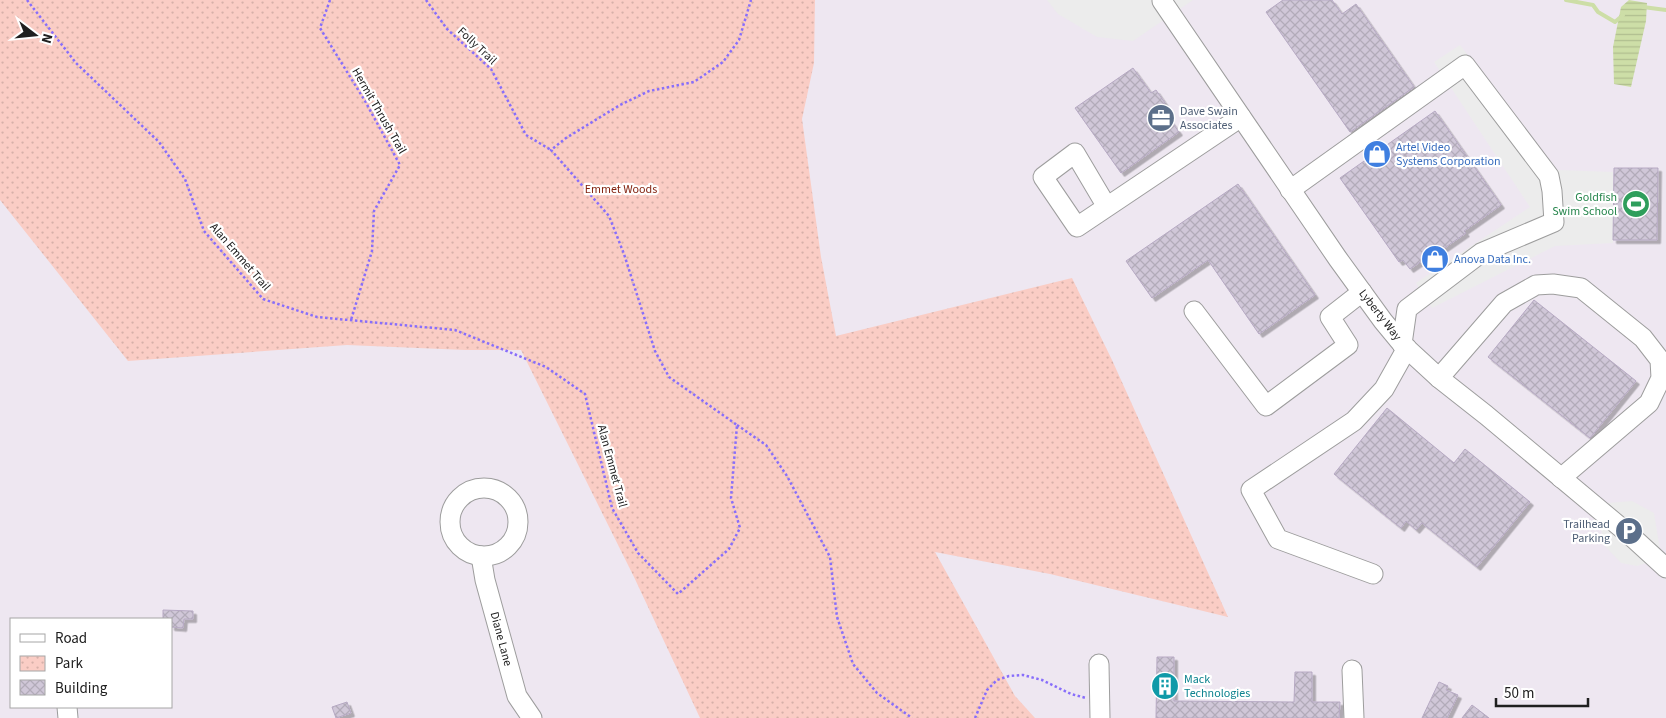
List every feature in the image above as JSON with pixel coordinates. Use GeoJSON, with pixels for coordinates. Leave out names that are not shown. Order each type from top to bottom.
{"type":"FeatureCollection","features":[{"type":"Feature","properties":{"kind":"street","name":"Lyberty Way"},"geometry":{"type":"LineString","coordinates":[[1162,1],[1290,190],[1383,321],[1404,346],[1439,378],[1631,536],[1666,568]]}},
{"type":"Feature","properties":{"kind":"street"},"geometry":{"type":"LineString","coordinates":[[1290,190],[1465,65],[1526,143],[1549,176],[1554,222],[1481,253],[1407,309],[1404,346],[1384,389],[1354,421],[1251,490],[1278,539],[1374,574]]}},
{"type":"Feature","properties":{"kind":"street"},"geometry":{"type":"LineString","coordinates":[[1107,207],[1241,118]]}},
{"type":"Feature","properties":{"kind":"street"},"geometry":{"type":"LineString","coordinates":[[1439,378],[1504,303],[1536,285],[1553,284],[1581,288],[1642,338],[1660,360],[1661,378],[1649,402],[1561,478]]}},
{"type":"Feature","properties":{"kind":"street"},"geometry":{"type":"LineString","coordinates":[[1194,310],[1266,406],[1348,344],[1330,317],[1362,292]]}},
{"type":"Feature","properties":{"kind":"street","name":"Diane Lane"},"geometry":{"type":"LineString","coordinates":[[481,556],[517,696],[532,718]]}},
{"type":"Feature","properties":{"kind":"street"},"geometry":{"type":"LineString","coordinates":[[1099,664],[1100,709]]}},
{"type":"Feature","properties":{"kind":"street"},"geometry":{"type":"LineString","coordinates":[[1352,670],[1354,718]]}},
{"type":"Feature","properties":{"kind":"path","name":"Alan Emmet Trail"},"geometry":{"type":"LineString","coordinates":[[27,0],[76,63],[159,142],[185,179],[204,231],[263,299],[317,317],[455,330],[546,367],[585,394],[612,508],[638,553],[678,594],[729,549],[740,528],[731,498],[737,425]]}},
{"type":"Feature","properties":{"kind":"path","name":"Hermit Thrush Trail"},"geometry":{"type":"LineString","coordinates":[[330,0],[320,28],[365,101],[400,165],[374,212],[372,250],[351,320]]}},
{"type":"Feature","properties":{"kind":"path","name":"Folly Trail"},"geometry":{"type":"LineString","coordinates":[[426,0],[447,29],[491,69],[526,135],[551,150]]}},
{"type":"Feature","properties":{"kind":"path"},"geometry":{"type":"LineString","coordinates":[[751,0],[739,40],[723,62],[694,82],[649,92],[620,105],[566,138],[551,150],[609,216],[624,254],[655,351],[669,377],[766,445],[787,476],[830,557],[837,617],[853,664],[876,693],[912,718]]}},
{"type":"Feature","properties":{"kind":"path"},"geometry":{"type":"LineString","coordinates":[[976,718],[987,690],[997,680],[1009,676],[1023,675],[1042,680],[1100,709]]}},
{"type":"Feature","properties":{"kind":"green space","name":"Emmet Woods"},"geometry":{"type":"Polygon","coordinates":[[[0,0],[815,0],[814,63],[802,119],[821,257],[836,336],[1072,278],[1112,360],[1228,617],[1050,574],[935,552],[1015,696],[1035,718],[700,718],[634,577],[521,350],[465,350],[347,345],[128,361],[0,200],[0,0]]]}},
{"type":"Feature","properties":{"kind":"shaded area"},"geometry":{"type":"Polygon","coordinates":[[[1047,0],[1193,0],[1133,41],[1097,37],[1058,14],[1047,0]]]}},
{"type":"Feature","properties":{"kind":"shaded area"},"geometry":{"type":"Polygon","coordinates":[[[1629,0],[1647,3],[1646,21],[1631,87],[1614,84],[1613,47],[1621,7],[1629,0]]]}},
{"type":"Feature","properties":{"kind":"shaded area"},"geometry":{"type":"Polygon","coordinates":[[[1460,45],[1557,170],[1613,172],[1613,243],[1555,246],[1432,308],[1416,283],[1530,207],[1434,62],[1460,45]]]}},
{"type":"Feature","properties":{"kind":"shaded area","name":"Trailhead Parking"},"geometry":{"type":"Polygon","coordinates":[[[1632,501],[1654,513],[1660,550],[1650,562],[1637,566],[1621,563],[1604,545],[1599,518],[1607,503],[1632,501]]]}},
{"type":"Feature","properties":{"kind":"building"},"geometry":{"type":"Polygon","coordinates":[[[1283,0],[1332,0],[1342,14],[1356,4],[1414,87],[1350,132],[1266,12],[1283,0]]]}},
{"type":"Feature","properties":{"kind":"building"},"geometry":{"type":"Polygon","coordinates":[[[1133,68],[1151,93],[1156,90],[1165,103],[1160,106],[1179,132],[1121,173],[1075,108],[1133,68]]]}},
{"type":"Feature","properties":{"kind":"building"},"geometry":{"type":"Polygon","coordinates":[[[1435,111],[1501,205],[1464,231],[1466,233],[1430,258],[1429,256],[1410,269],[1403,260],[1399,262],[1340,178],[1435,111]]]}},
{"type":"Feature","properties":{"kind":"building","name":"Goldfish Swim School"},"geometry":{"type":"Polygon","coordinates":[[[1614,168],[1658,168],[1657,240],[1613,240],[1614,168]]]}},
{"type":"Feature","properties":{"kind":"building"},"geometry":{"type":"Polygon","coordinates":[[[1238,184],[1315,295],[1259,334],[1208,260],[1152,298],[1126,261],[1238,184]]]}},
{"type":"Feature","properties":{"kind":"building"},"geometry":{"type":"Polygon","coordinates":[[[1534,300],[1636,381],[1590,438],[1488,357],[1534,300]]]}},
{"type":"Feature","properties":{"kind":"building"},"geometry":{"type":"Polygon","coordinates":[[[1387,408],[1454,463],[1465,449],[1530,502],[1477,567],[1422,523],[1416,530],[1406,521],[1401,528],[1334,474],[1387,408]]]}},
{"type":"Feature","properties":{"kind":"building"},"geometry":{"type":"Polygon","coordinates":[[[163,610],[193,611],[193,619],[184,619],[183,628],[172,627],[172,618],[163,618],[163,610]]]}},
{"type":"Feature","properties":{"kind":"building","name":"Mack Technologies"},"geometry":{"type":"Polygon","coordinates":[[[1157,657],[1174,657],[1174,701],[1294,702],[1295,672],[1312,672],[1312,702],[1340,702],[1339,718],[1156,718],[1157,657]]]}},
{"type":"Feature","properties":{"kind":"building"},"geometry":{"type":"Polygon","coordinates":[[[1439,682],[1448,686],[1446,690],[1458,695],[1447,718],[1422,718],[1439,682]]]}},
{"type":"Feature","properties":{"kind":"building"},"geometry":{"type":"Polygon","coordinates":[[[347,702],[351,713],[336,718],[332,707],[347,702]]]}},
{"type":"Feature","properties":{"kind":"building"},"geometry":{"type":"Polygon","coordinates":[[[1472,705],[1489,718],[1462,718],[1472,705]]]}},
{"type":"Feature","properties":{"kind":"waterway"},"geometry":{"type":"LineString","coordinates":[[1566,0],[1593,5],[1598,12],[1615,22],[1623,15]]}},
{"type":"Feature","properties":{"kind":"waterway"},"geometry":{"type":"LineString","coordinates":[[1643,7],[1666,10]]}},
{"type":"Feature","properties":{"kind":"place","name":"Dave Swain Associates"},"geometry":{"type":"Point","coordinates":[1161,118]}},
{"type":"Feature","properties":{"kind":"place","name":"Artel Video Systems Corporation"},"geometry":{"type":"Point","coordinates":[1377,154]}},
{"type":"Feature","properties":{"kind":"place","name":"Goldfish Swim School"},"geometry":{"type":"Point","coordinates":[1636,204]}},
{"type":"Feature","properties":{"kind":"place","name":"Anova Data Inc."},"geometry":{"type":"Point","coordinates":[1435,259]}},
{"type":"Feature","properties":{"kind":"place","name":"Trailhead Parking"},"geometry":{"type":"Point","coordinates":[1629,531]}},
{"type":"Feature","properties":{"kind":"place","name":"Mack Technologies"},"geometry":{"type":"Point","coordinates":[1165,686]}}]}
